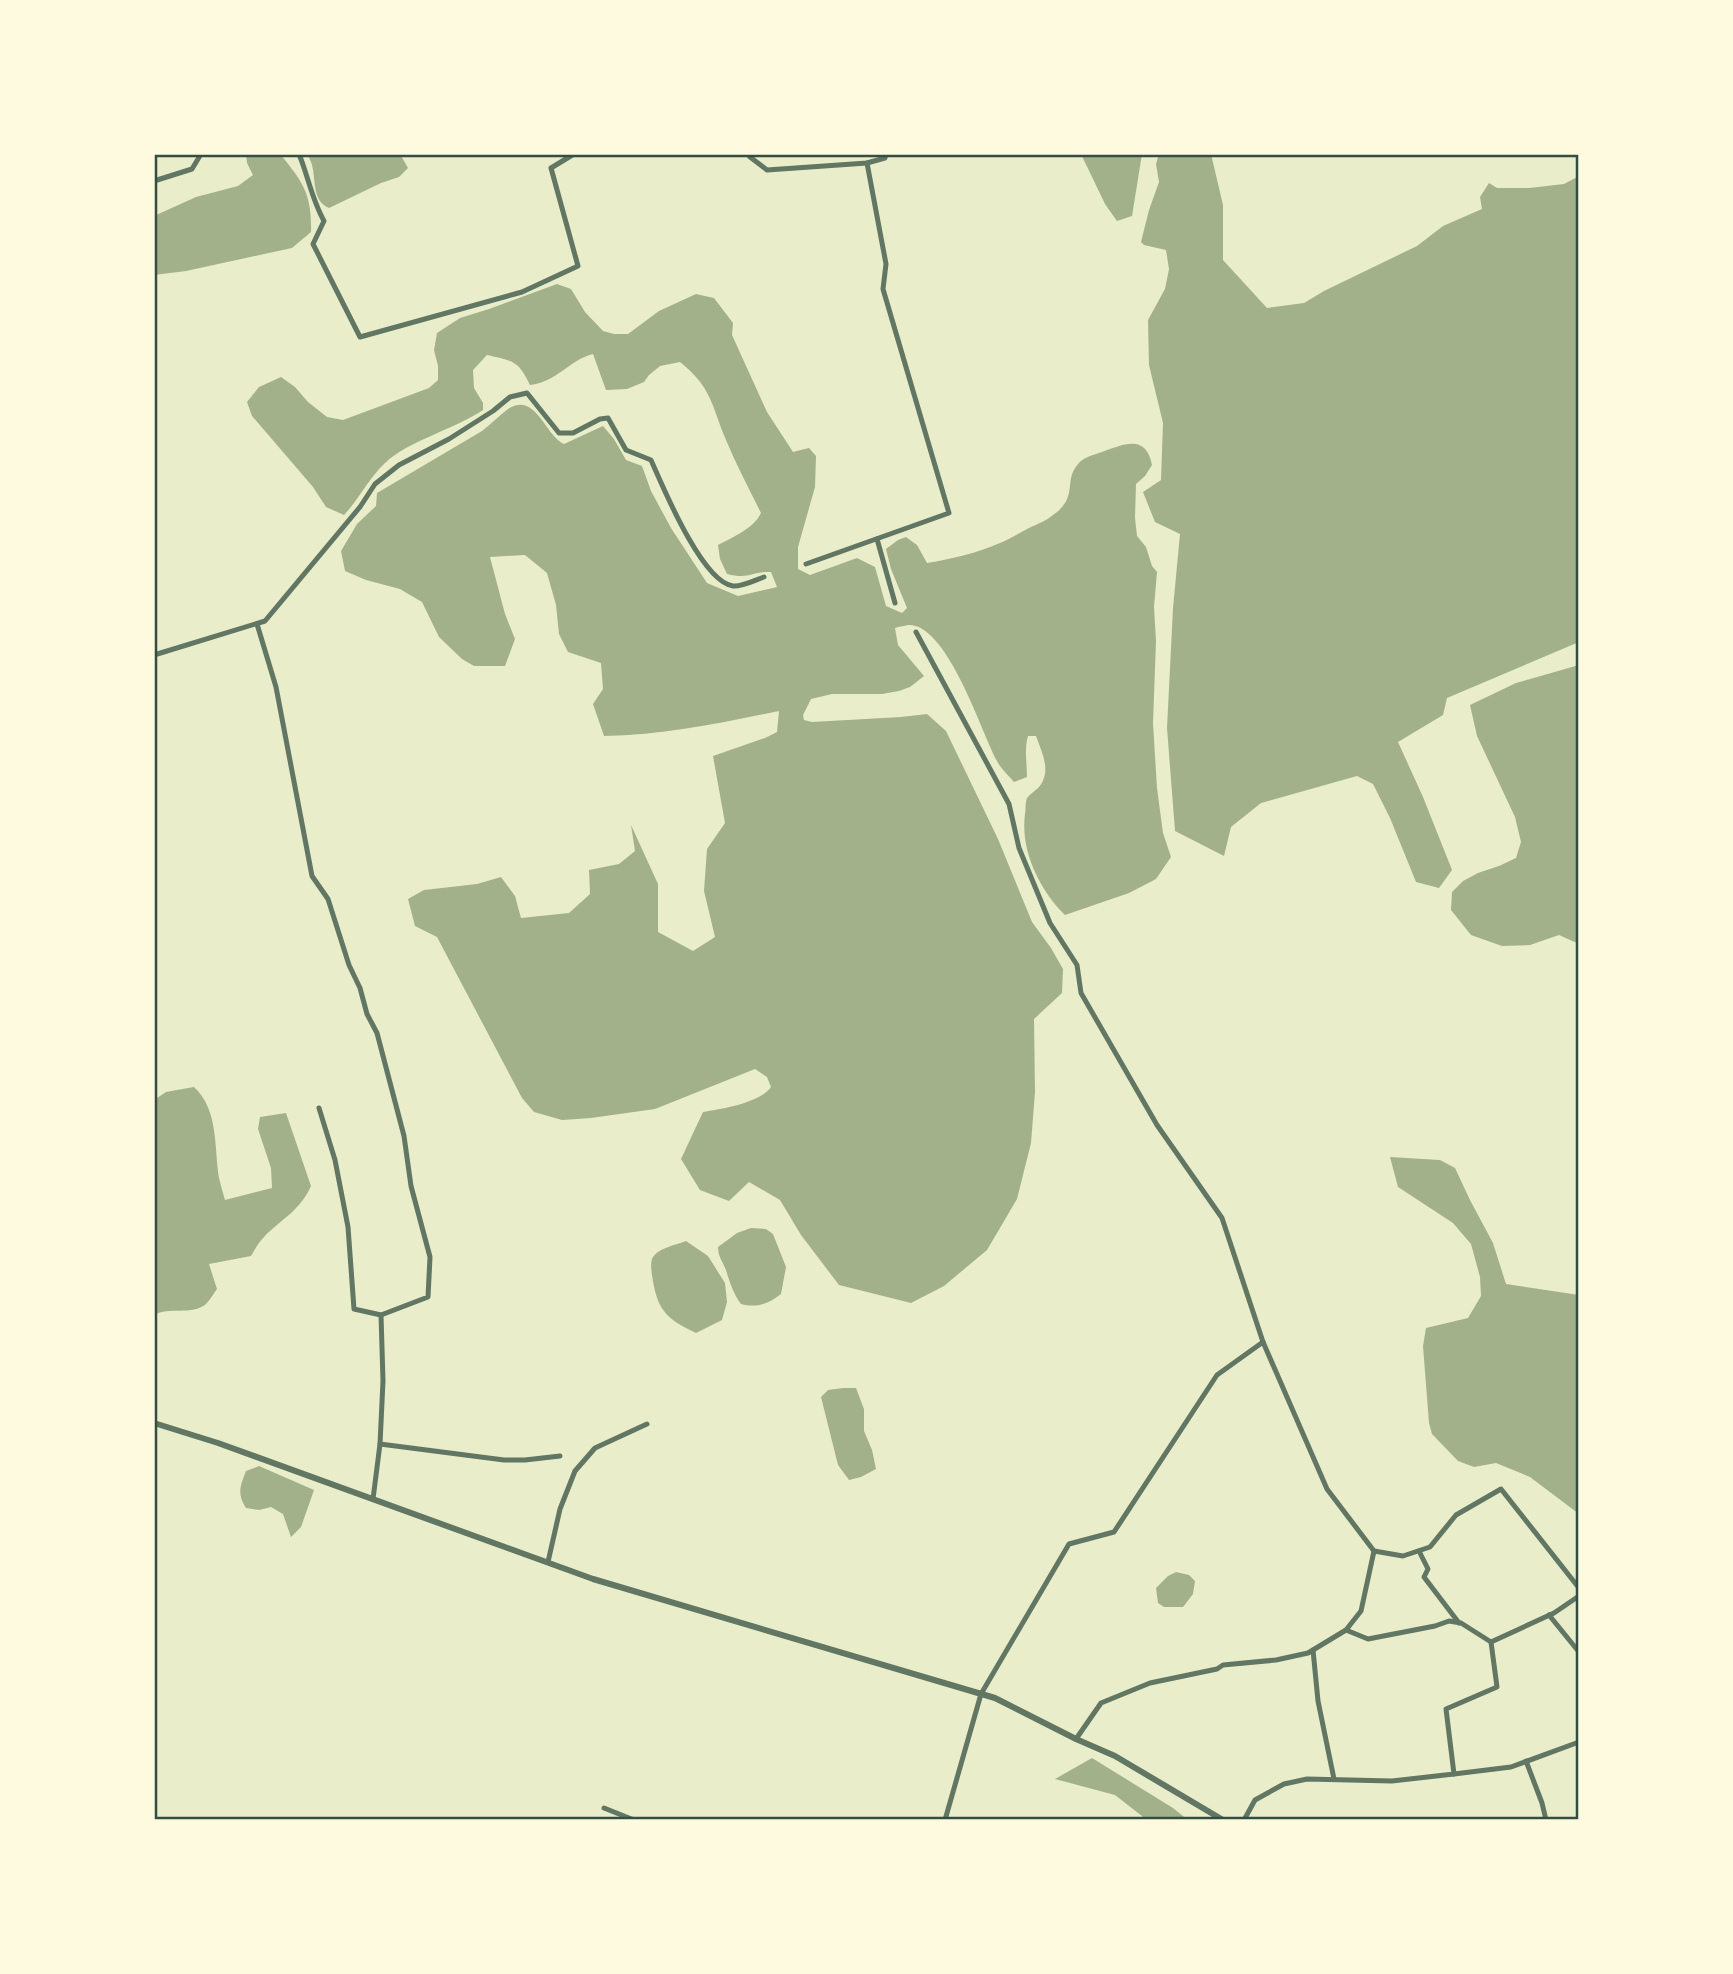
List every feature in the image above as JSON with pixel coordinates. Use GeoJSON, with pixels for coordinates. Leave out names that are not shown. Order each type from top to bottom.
{"type":"FeatureCollection","features":[{"type":"Feature","properties":{"kind":"street"},"geometry":{"type":"LineString","coordinates":[[154,181],[192,169],[201,154]]}},
{"type":"Feature","properties":{"kind":"street"},"geometry":{"type":"LineString","coordinates":[[299,154],[314,203],[324,221],[313,244],[360,337],[522,292],[578,266],[551,168],[574,154]]}},
{"type":"Feature","properties":{"kind":"street"},"geometry":{"type":"LineString","coordinates":[[748,154],[767,170],[867,163],[885,158],[886,154]]}},
{"type":"Feature","properties":{"kind":"street"},"geometry":{"type":"LineString","coordinates":[[806,564],[949,513],[883,289],[886,264],[867,163]]}},
{"type":"Feature","properties":{"kind":"street"},"geometry":{"type":"LineString","coordinates":[[154,655],[265,621],[360,507],[375,485],[399,465],[449,439],[510,397],[527,393],[559,433],[573,433],[600,419],[608,418],[626,450],[651,460],[673,510],[699,558],[724,583],[735,586],[764,577]]}},
{"type":"Feature","properties":{"kind":"street"},"geometry":{"type":"LineString","coordinates":[[877,539],[895,603]]}},
{"type":"Feature","properties":{"kind":"street"},"geometry":{"type":"LineString","coordinates":[[257,624],[276,687],[312,876],[328,899],[349,965],[377,1033],[404,1136],[411,1186],[429,1257],[428,1297],[382,1315],[354,1309],[348,1227],[335,1160],[318,1108]]}},
{"type":"Feature","properties":{"kind":"street"},"geometry":{"type":"LineString","coordinates":[[916,632],[1009,804],[1019,848],[1050,923],[1077,965],[1081,993],[1157,1125],[1222,1217],[1263,1342],[1327,1489],[1374,1551],[1402,1556],[1430,1547],[1456,1515],[1501,1489],[1579,1588]]}},
{"type":"Feature","properties":{"kind":"street"},"geometry":{"type":"LineString","coordinates":[[373,1499],[380,1444],[382,1315]]}},
{"type":"Feature","properties":{"kind":"street"},"geometry":{"type":"LineString","coordinates":[[945,1820],[981,1694],[1069,1544],[1114,1532],[1217,1375],[1263,1342]]}},
{"type":"Feature","properties":{"kind":"street"},"geometry":{"type":"LineString","coordinates":[[154,1423],[218,1443],[593,1579],[995,1698],[1115,1756],[1223,1820]]}},
{"type":"Feature","properties":{"kind":"street"},"geometry":{"type":"LineString","coordinates":[[548,1562],[560,1509],[575,1471],[596,1448],[647,1424]]}},
{"type":"Feature","properties":{"kind":"street"},"geometry":{"type":"LineString","coordinates":[[380,1444],[504,1460],[524,1461],[560,1456]]}},
{"type":"Feature","properties":{"kind":"street"},"geometry":{"type":"LineString","coordinates":[[1419,1550],[1428,1569],[1424,1577],[1460,1623],[1491,1642]]}},
{"type":"Feature","properties":{"kind":"street"},"geometry":{"type":"LineString","coordinates":[[1076,1739],[1101,1703],[1150,1683],[1217,1670],[1223,1665],[1276,1660],[1308,1653],[1346,1630],[1360,1611],[1374,1551]]}},
{"type":"Feature","properties":{"kind":"street"},"geometry":{"type":"LineString","coordinates":[[1491,1642],[1549,1615],[1579,1596]]}},
{"type":"Feature","properties":{"kind":"street"},"geometry":{"type":"LineString","coordinates":[[1549,1615],[1579,1651]]}},
{"type":"Feature","properties":{"kind":"street"},"geometry":{"type":"LineString","coordinates":[[1346,1630],[1368,1639],[1449,1621],[1460,1623]]}},
{"type":"Feature","properties":{"kind":"street"},"geometry":{"type":"LineString","coordinates":[[1454,1774],[1446,1709],[1497,1687],[1491,1642]]}},
{"type":"Feature","properties":{"kind":"street"},"geometry":{"type":"LineString","coordinates":[[1313,1650],[1318,1701],[1334,1779]]}},
{"type":"Feature","properties":{"kind":"street"},"geometry":{"type":"LineString","coordinates":[[1244,1820],[1255,1801],[1284,1784],[1307,1779],[1392,1781],[1511,1768],[1579,1742]]}},
{"type":"Feature","properties":{"kind":"street"},"geometry":{"type":"LineString","coordinates":[[1526,1762],[1546,1820]]}},
{"type":"Feature","properties":{"kind":"street"},"geometry":{"type":"LineString","coordinates":[[604,1808],[634,1820]]}},
{"type":"Feature","properties":{"kind":"shaded area"},"geometry":{"type":"Polygon","coordinates":[[[246,154],[280,154],[295,173],[308,198],[311,232],[292,248],[186,271],[154,275],[154,216],[196,197],[238,186],[253,175],[246,154]]]}},
{"type":"Feature","properties":{"kind":"shaded area"},"geometry":{"type":"Polygon","coordinates":[[[307,154],[400,154],[408,168],[399,177],[329,208],[317,195],[312,165],[307,154]]]}},
{"type":"Feature","properties":{"kind":"shaded area"},"geometry":{"type":"Polygon","coordinates":[[[1081,154],[1142,154],[1132,216],[1117,221],[1105,204],[1081,154]]]}},
{"type":"Feature","properties":{"kind":"shaded area"},"geometry":{"type":"Polygon","coordinates":[[[1159,154],[1211,154],[1223,205],[1223,260],[1267,308],[1304,303],[1417,246],[1443,226],[1482,209],[1480,197],[1489,183],[1497,188],[1529,188],[1564,184],[1579,176],[1579,642],[1447,698],[1443,715],[1398,742],[1452,870],[1439,888],[1416,882],[1373,784],[1357,776],[1261,803],[1231,827],[1224,856],[1175,831],[1167,728],[1180,534],[1155,522],[1143,492],[1161,480],[1163,423],[1149,365],[1148,320],[1165,289],[1169,269],[1166,250],[1141,242],[1159,182],[1156,164],[1159,154]]]}},
{"type":"Feature","properties":{"kind":"shaded area"},"geometry":{"type":"Polygon","coordinates":[[[557,284],[571,289],[585,312],[603,331],[614,334],[628,334],[659,311],[696,294],[714,298],[733,323],[732,335],[767,412],[793,452],[809,448],[816,456],[815,487],[798,547],[798,569],[810,575],[857,558],[875,567],[886,606],[902,613],[907,608],[886,549],[898,540],[906,537],[917,545],[927,563],[982,550],[1044,521],[1061,508],[1066,502],[1074,470],[1086,458],[1126,444],[1139,445],[1149,455],[1152,465],[1136,484],[1135,518],[1137,536],[1146,547],[1152,566],[1157,572],[1153,723],[1163,833],[1171,857],[1156,879],[1129,893],[1065,915],[1040,882],[1026,842],[1026,800],[1039,787],[1045,775],[1045,762],[1036,736],[1028,736],[1027,777],[1014,782],[997,761],[951,662],[925,631],[911,625],[895,628],[898,645],[924,676],[910,687],[882,694],[832,694],[811,699],[803,715],[804,720],[812,722],[927,714],[946,731],[998,839],[1032,922],[1063,969],[1062,993],[1034,1019],[1035,1092],[1031,1143],[1017,1199],[987,1250],[944,1286],[911,1303],[839,1285],[801,1235],[780,1200],[749,1182],[729,1201],[700,1190],[681,1159],[703,1112],[740,1104],[766,1093],[771,1087],[767,1077],[755,1069],[655,1109],[562,1120],[534,1112],[522,1098],[437,937],[415,926],[408,899],[424,890],[477,884],[501,877],[515,896],[521,918],[569,913],[590,894],[589,870],[619,864],[635,851],[631,825],[658,884],[658,932],[693,951],[715,937],[704,891],[707,849],[725,823],[713,756],[777,732],[779,711],[670,731],[604,736],[593,704],[603,689],[601,663],[568,652],[559,634],[556,605],[547,573],[525,555],[490,557],[505,614],[515,639],[505,666],[474,666],[462,659],[439,637],[422,602],[400,589],[345,571],[341,551],[357,524],[376,506],[377,493],[482,431],[508,409],[518,405],[533,410],[551,433],[564,444],[603,426],[626,460],[642,466],[651,491],[671,528],[707,583],[738,596],[777,587],[771,572],[746,576],[727,574],[720,559],[718,545],[748,528],[761,513],[705,389],[680,362],[660,366],[644,382],[627,389],[606,390],[593,354],[548,380],[530,385],[514,363],[487,355],[473,370],[474,388],[483,403],[483,410],[395,455],[379,469],[344,515],[326,507],[313,487],[252,416],[247,402],[259,387],[281,377],[327,417],[343,420],[429,388],[438,380],[434,350],[437,333],[460,318],[557,284]]]}},
{"type":"Feature","properties":{"kind":"shaded area"},"geometry":{"type":"Polygon","coordinates":[[[1579,665],[1579,944],[1559,935],[1530,945],[1502,946],[1471,935],[1451,910],[1452,892],[1463,881],[1516,858],[1521,842],[1515,817],[1477,736],[1470,705],[1516,683],[1579,665]]]}},
{"type":"Feature","properties":{"kind":"shaded area"},"geometry":{"type":"Polygon","coordinates":[[[194,1087],[202,1096],[212,1118],[219,1178],[225,1200],[272,1188],[271,1168],[258,1129],[260,1117],[286,1113],[311,1186],[301,1202],[264,1237],[251,1256],[209,1264],[217,1289],[206,1304],[194,1310],[166,1311],[154,1315],[154,1100],[166,1092],[194,1087]]]}},
{"type":"Feature","properties":{"kind":"shaded area"},"geometry":{"type":"Polygon","coordinates":[[[1390,1157],[1440,1160],[1455,1168],[1493,1243],[1506,1284],[1579,1295],[1579,1514],[1530,1477],[1496,1463],[1474,1467],[1458,1461],[1432,1434],[1423,1346],[1426,1328],[1468,1318],[1481,1296],[1480,1277],[1471,1244],[1453,1223],[1398,1187],[1390,1157]]]}},
{"type":"Feature","properties":{"kind":"shaded area"},"geometry":{"type":"Polygon","coordinates":[[[751,1228],[766,1229],[773,1234],[786,1267],[781,1294],[767,1303],[752,1306],[741,1304],[736,1296],[718,1247],[737,1233],[751,1228]]]}},
{"type":"Feature","properties":{"kind":"shaded area"},"geometry":{"type":"Polygon","coordinates":[[[686,1241],[708,1256],[725,1283],[727,1302],[722,1320],[696,1333],[666,1314],[655,1292],[651,1270],[654,1255],[667,1247],[686,1241]]]}},
{"type":"Feature","properties":{"kind":"shaded area"},"geometry":{"type":"Polygon","coordinates":[[[856,1388],[864,1409],[864,1431],[876,1469],[849,1480],[838,1465],[821,1397],[828,1390],[856,1388]]]}},
{"type":"Feature","properties":{"kind":"shaded area"},"geometry":{"type":"Polygon","coordinates":[[[259,1466],[314,1490],[301,1527],[291,1537],[283,1514],[271,1507],[259,1510],[246,1508],[243,1503],[240,1490],[246,1471],[259,1466]]]}},
{"type":"Feature","properties":{"kind":"shaded area"},"geometry":{"type":"Polygon","coordinates":[[[1176,1572],[1189,1575],[1195,1581],[1193,1594],[1183,1607],[1164,1607],[1158,1603],[1156,1588],[1176,1572]]]}},
{"type":"Feature","properties":{"kind":"shaded area"},"geometry":{"type":"Polygon","coordinates":[[[1092,1758],[1188,1820],[1147,1820],[1115,1795],[1055,1779],[1092,1758]]]}}]}
